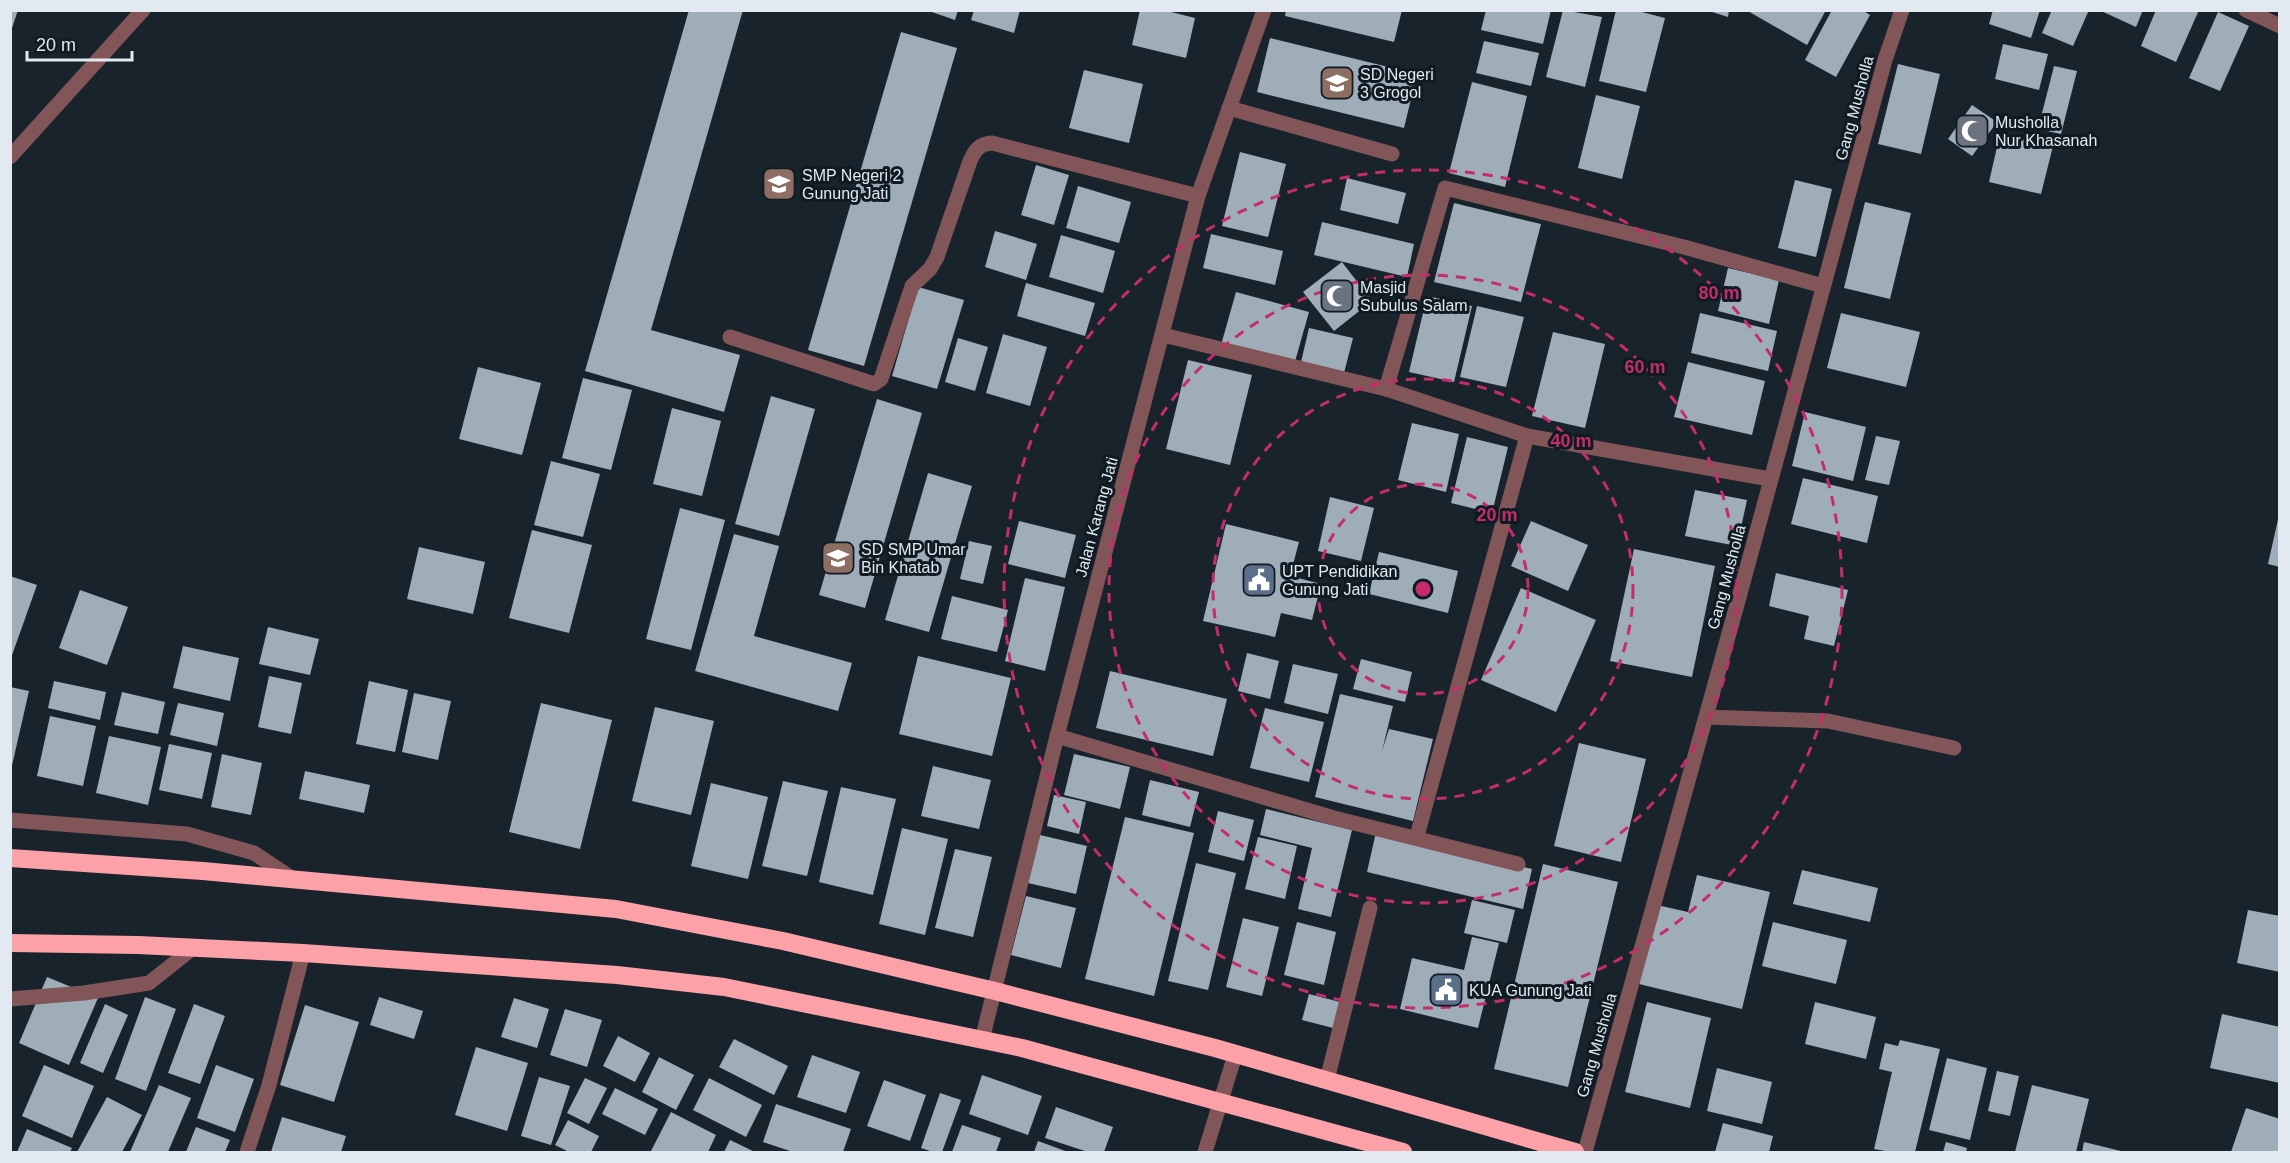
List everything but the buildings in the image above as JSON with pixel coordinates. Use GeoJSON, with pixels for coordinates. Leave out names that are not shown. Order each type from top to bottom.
{"type":"FeatureCollection","features":[{"type":"Feature","properties":{"kind":"highway"},"geometry":{"type":"LineString","coordinates":[[10,858],[293,879],[616,909],[783,941],[995,991],[1215,1048],[1575,1152]]}},
{"type":"Feature","properties":{"kind":"highway"},"geometry":{"type":"LineString","coordinates":[[10,943],[303,953],[617,975],[724,987],[982,1040],[1403,1152]]}},
{"type":"Feature","properties":{"kind":"street"},"geometry":{"type":"LineString","coordinates":[[10,157],[143,10]]}},
{"type":"Feature","properties":{"kind":"street","name":"Gang Musholla"},"geometry":{"type":"LineString","coordinates":[[1585,1152],[1885,60],[1902,10]]}},
{"type":"Feature","properties":{"kind":"street"},"geometry":{"type":"LineString","coordinates":[[2246,10],[2280,27]]}},
{"type":"Feature","properties":{"kind":"street","name":"Jalan Karang Jati"},"geometry":{"type":"LineString","coordinates":[[982,1040],[1057,736],[1198,196],[1262,11]]}},
{"type":"Feature","properties":{"kind":"street"},"geometry":{"type":"LineString","coordinates":[[1229,108],[1392,154]]}},
{"type":"Feature","properties":{"kind":"street"},"geometry":{"type":"LineString","coordinates":[[730,337],[874,384],[881,379],[912,286],[930,269],[937,256],[970,161],[978,147],[984,144],[1198,196]]}},
{"type":"Feature","properties":{"kind":"street"},"geometry":{"type":"LineString","coordinates":[[1386,389],[1445,188],[1684,247],[1823,286]]}},
{"type":"Feature","properties":{"kind":"street"},"geometry":{"type":"LineString","coordinates":[[1162,335],[1386,389],[1527,436],[1770,478]]}},
{"type":"Feature","properties":{"kind":"street"},"geometry":{"type":"LineString","coordinates":[[1417,836],[1527,436]]}},
{"type":"Feature","properties":{"kind":"street"},"geometry":{"type":"LineString","coordinates":[[1706,717],[1828,721],[1954,748]]}},
{"type":"Feature","properties":{"kind":"street"},"geometry":{"type":"LineString","coordinates":[[1057,736],[1270,800],[1417,836],[1518,864]]}},
{"type":"Feature","properties":{"kind":"street"},"geometry":{"type":"LineString","coordinates":[[10,820],[187,834],[254,853],[293,879]]}},
{"type":"Feature","properties":{"kind":"street"},"geometry":{"type":"LineString","coordinates":[[1328,1080],[1370,908]]}},
{"type":"Feature","properties":{"kind":"street"},"geometry":{"type":"LineString","coordinates":[[10,999],[94,992],[148,983],[193,948]]}},
{"type":"Feature","properties":{"kind":"street"},"geometry":{"type":"LineString","coordinates":[[247,1152],[269,1084],[303,953]]}},
{"type":"Feature","properties":{"kind":"street"},"geometry":{"type":"LineString","coordinates":[[1205,1152],[1235,1055]]}},
{"type":"Feature","properties":{"kind":"place","name":"SD Negeri 3 Grogol"},"geometry":{"type":"Point","coordinates":[1337,83]}},
{"type":"Feature","properties":{"kind":"place","name":"Musholla Nur Khasanah"},"geometry":{"type":"Point","coordinates":[1972,131]}},
{"type":"Feature","properties":{"kind":"place","name":"SMP Negeri 2 Gunung Jati"},"geometry":{"type":"Point","coordinates":[779,184]}},
{"type":"Feature","properties":{"kind":"place","name":"Masjid Subulus Salam"},"geometry":{"type":"Point","coordinates":[1337,296]}},
{"type":"Feature","properties":{"kind":"place","name":"SD SMP Umar Bin Khatab"},"geometry":{"type":"Point","coordinates":[838,558]}},
{"type":"Feature","properties":{"kind":"place","name":"UPT Pendidikan Gunung Jati"},"geometry":{"type":"Point","coordinates":[1259,580]}},
{"type":"Feature","properties":{"kind":"place","name":"KUA Gunung Jati"},"geometry":{"type":"Point","coordinates":[1446,990]}}]}
